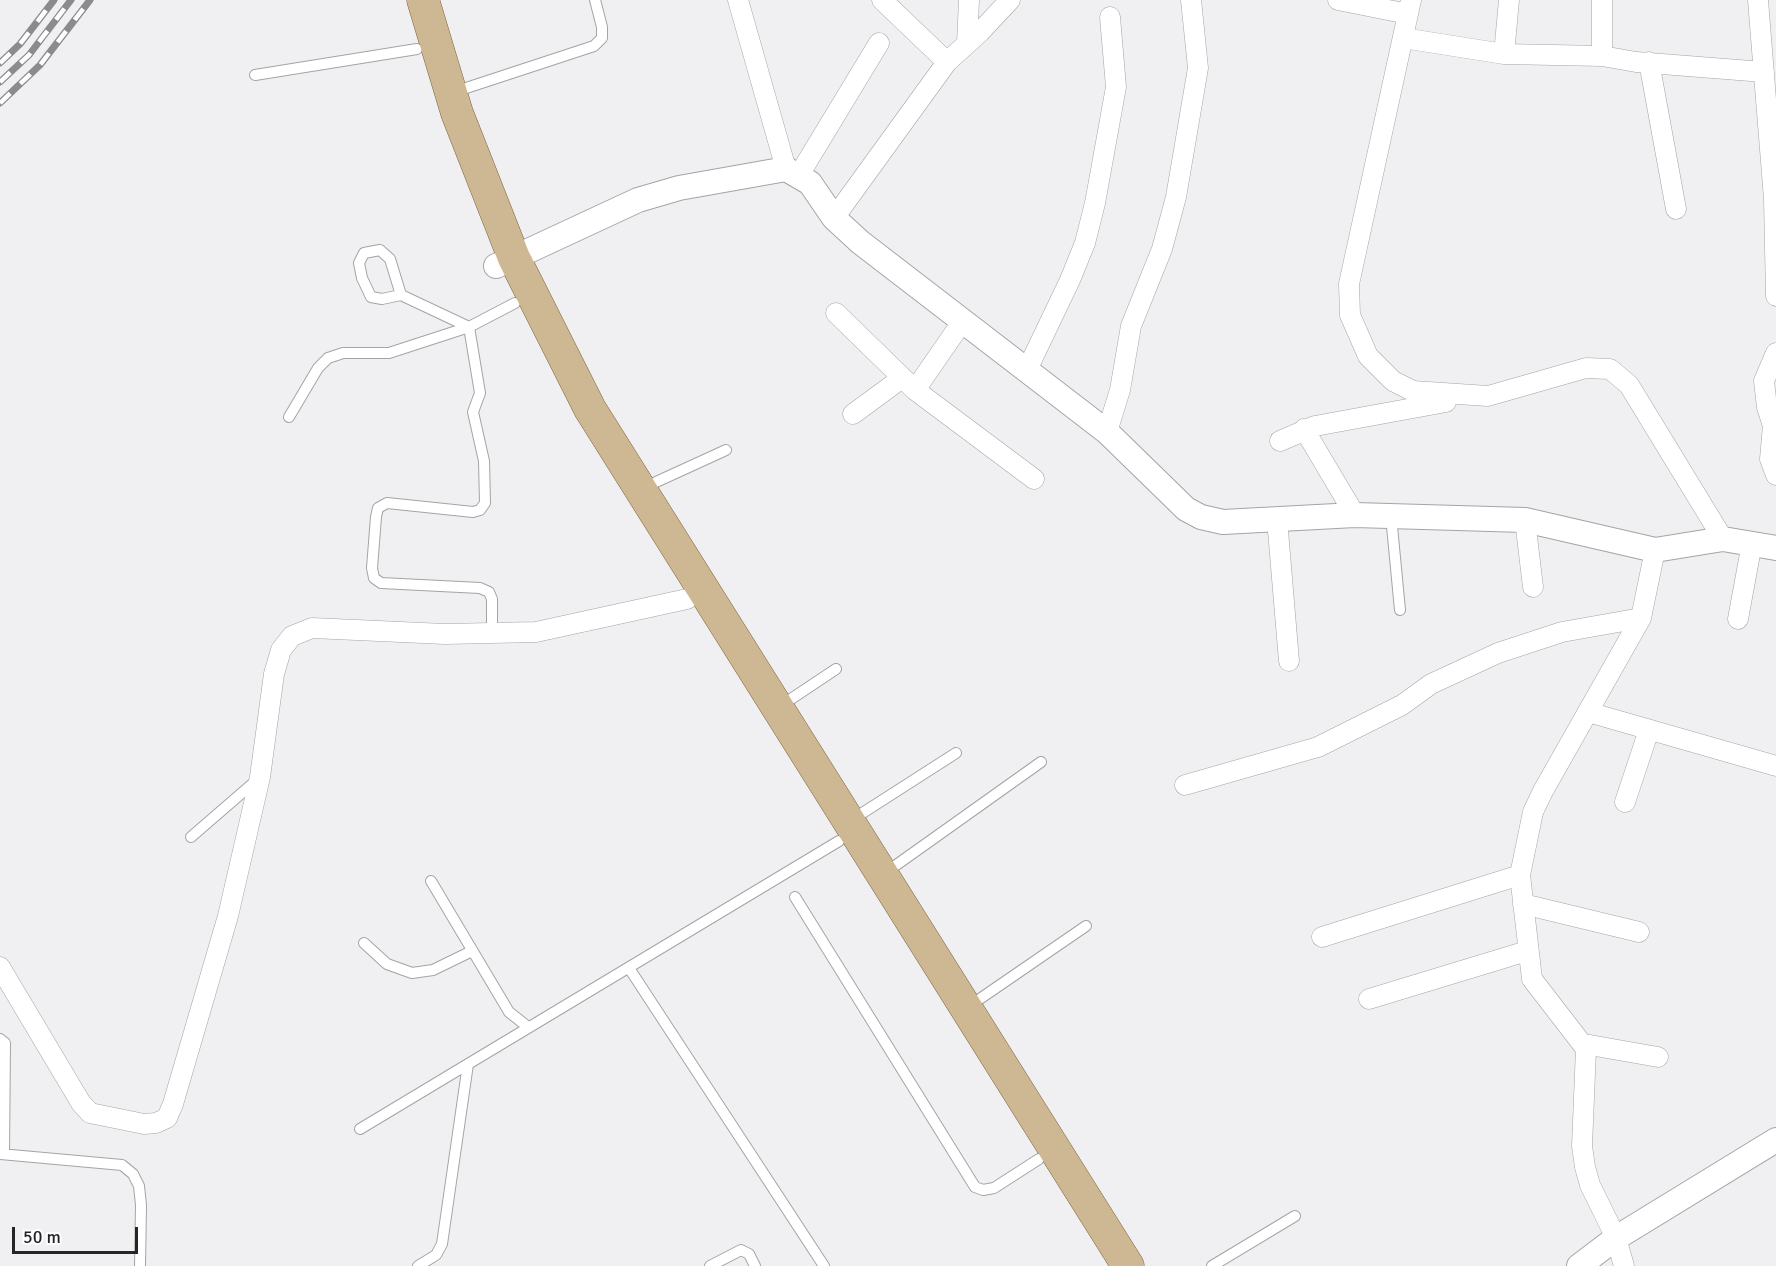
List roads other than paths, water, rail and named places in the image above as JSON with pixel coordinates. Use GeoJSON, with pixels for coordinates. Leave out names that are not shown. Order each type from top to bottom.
{"type":"FeatureCollection","features":[{"type":"Feature","properties":{"kind":"main road"},"geometry":{"type":"LineString","coordinates":[[404,0],[439,119],[505,262],[590,409],[778,708],[844,831],[1039,1159],[1106,1266]]}},
{"type":"Feature","properties":{"kind":"main road"},"geometry":{"type":"LineString","coordinates":[[423,0],[505,262],[515,303],[574,418],[687,599],[844,831],[883,875],[1128,1266]]}},
{"type":"Feature","properties":{"kind":"street"},"geometry":{"type":"LineString","coordinates":[[738,0],[792,172]]}},
{"type":"Feature","properties":{"kind":"street"},"geometry":{"type":"LineString","coordinates":[[882,0],[947,62]]}},
{"type":"Feature","properties":{"kind":"street"},"geometry":{"type":"LineString","coordinates":[[967,44],[969,0]]}},
{"type":"Feature","properties":{"kind":"street"},"geometry":{"type":"LineString","coordinates":[[834,218],[947,62],[1010,0]]}},
{"type":"Feature","properties":{"kind":"street"},"geometry":{"type":"LineString","coordinates":[[1107,432],[1120,390],[1131,326],[1162,249],[1176,197],[1198,68],[1191,0]]}},
{"type":"Feature","properties":{"kind":"street"},"geometry":{"type":"LineString","coordinates":[[1338,0],[1410,7],[1350,284],[1350,315],[1368,356],[1393,381],[1413,391],[1488,396]]}},
{"type":"Feature","properties":{"kind":"street"},"geometry":{"type":"LineString","coordinates":[[1504,54],[1509,0]]}},
{"type":"Feature","properties":{"kind":"street"},"geometry":{"type":"LineString","coordinates":[[1602,0],[1602,56]]}},
{"type":"Feature","properties":{"kind":"street"},"geometry":{"type":"LineString","coordinates":[[1758,0],[1774,199],[1776,296]]}},
{"type":"Feature","properties":{"kind":"street"},"geometry":{"type":"LineString","coordinates":[[1026,372],[1074,271],[1085,243],[1095,203],[1116,87],[1110,17]]}},
{"type":"Feature","properties":{"kind":"street"},"geometry":{"type":"LineString","coordinates":[[1403,38],[1504,54],[1602,56],[1649,63],[1764,72]]}},
{"type":"Feature","properties":{"kind":"street"},"geometry":{"type":"LineString","coordinates":[[792,172],[879,43]]}},
{"type":"Feature","properties":{"kind":"street"},"geometry":{"type":"LineString","coordinates":[[1649,63],[1676,209]]}},
{"type":"Feature","properties":{"kind":"street"},"geometry":{"type":"LineString","coordinates":[[505,262],[638,200],[679,188],[792,172],[810,183],[834,218],[860,242],[1026,372],[1107,432],[1186,508],[1201,517],[1223,522],[1355,514],[1525,520],[1655,550],[1723,539],[1776,549]]}},
{"type":"Feature","properties":{"kind":"street"},"geometry":{"type":"LineString","coordinates":[[836,313],[908,384],[1034,479]]}},
{"type":"Feature","properties":{"kind":"street"},"geometry":{"type":"LineString","coordinates":[[853,414],[908,384],[962,322]]}},
{"type":"Feature","properties":{"kind":"street"},"geometry":{"type":"LineString","coordinates":[[1776,353],[1764,381],[1767,407],[1773,426],[1770,459],[1776,475]]}},
{"type":"Feature","properties":{"kind":"street"},"geometry":{"type":"LineString","coordinates":[[1280,441],[1304,429],[1420,406],[1488,396],[1586,368],[1610,369],[1619,374],[1629,385],[1723,539]]}},
{"type":"Feature","properties":{"kind":"street"},"geometry":{"type":"LineString","coordinates":[[1304,429],[1355,514]]}},
{"type":"Feature","properties":{"kind":"street"},"geometry":{"type":"LineString","coordinates":[[1277,519],[1289,661]]}},
{"type":"Feature","properties":{"kind":"street"},"geometry":{"type":"LineString","coordinates":[[1525,520],[1533,587]]}},
{"type":"Feature","properties":{"kind":"street"},"geometry":{"type":"LineString","coordinates":[[1738,619],[1752,543]]}},
{"type":"Feature","properties":{"kind":"street"},"geometry":{"type":"LineString","coordinates":[[1624,1266],[1616,1238],[1590,1185],[1585,1167],[1582,1146],[1586,1054],[1584,1044],[1536,987],[1527,951],[1520,875],[1533,812],[1641,618],[1655,550]]}},
{"type":"Feature","properties":{"kind":"street"},"geometry":{"type":"LineString","coordinates":[[0,967],[81,1103],[90,1113],[144,1124],[156,1123],[166,1118],[173,1104],[228,915],[260,777],[274,674],[281,650],[292,636],[312,628],[446,634],[536,632],[687,599]]}},
{"type":"Feature","properties":{"kind":"street"},"geometry":{"type":"LineString","coordinates":[[1185,785],[1318,747],[1402,705],[1431,684],[1498,653],[1562,632],[1641,618]]}},
{"type":"Feature","properties":{"kind":"street"},"geometry":{"type":"LineString","coordinates":[[1588,712],[1776,766]]}},
{"type":"Feature","properties":{"kind":"street"},"geometry":{"type":"LineString","coordinates":[[1625,802],[1649,730]]}},
{"type":"Feature","properties":{"kind":"street"},"geometry":{"type":"LineString","coordinates":[[1322,937],[1520,875]]}},
{"type":"Feature","properties":{"kind":"street"},"geometry":{"type":"LineString","coordinates":[[1523,904],[1639,932]]}},
{"type":"Feature","properties":{"kind":"street"},"geometry":{"type":"LineString","coordinates":[[1369,999],[1527,951]]}},
{"type":"Feature","properties":{"kind":"street"},"geometry":{"type":"LineString","coordinates":[[1584,1044],[1658,1057]]}},
{"type":"Feature","properties":{"kind":"street"},"geometry":{"type":"LineString","coordinates":[[1583,1263],[1616,1238],[1776,1140]]}},
{"type":"Feature","properties":{"kind":"lane"},"geometry":{"type":"LineString","coordinates":[[451,93],[594,46],[602,38],[602,27],[595,0]]}},
{"type":"Feature","properties":{"kind":"lane"},"geometry":{"type":"LineString","coordinates":[[255,75],[417,49]]}},
{"type":"Feature","properties":{"kind":"lane"},"geometry":{"type":"LineString","coordinates":[[402,295],[390,259],[380,250],[364,253],[359,262],[364,284],[371,297],[382,299],[402,295],[469,327]]}},
{"type":"Feature","properties":{"kind":"lane"},"geometry":{"type":"LineString","coordinates":[[289,417],[318,368],[328,358],[343,353],[389,353],[469,327],[515,303]]}},
{"type":"Feature","properties":{"kind":"lane"},"geometry":{"type":"LineString","coordinates":[[469,327],[480,393],[473,412],[484,461],[485,503],[480,510],[473,512],[387,503],[378,508],[372,568],[374,578],[381,583],[480,588],[489,592],[492,599],[492,633]]}},
{"type":"Feature","properties":{"kind":"lane"},"geometry":{"type":"LineString","coordinates":[[640,489],[726,450]]}},
{"type":"Feature","properties":{"kind":"lane"},"geometry":{"type":"LineString","coordinates":[[1391,516],[1400,610]]}},
{"type":"Feature","properties":{"kind":"lane"},"geometry":{"type":"LineString","coordinates":[[778,708],[836,669]]}},
{"type":"Feature","properties":{"kind":"lane"},"geometry":{"type":"LineString","coordinates":[[360,1129],[629,968],[844,831],[956,753]]}},
{"type":"Feature","properties":{"kind":"lane"},"geometry":{"type":"LineString","coordinates":[[883,875],[1041,762]]}},
{"type":"Feature","properties":{"kind":"lane"},"geometry":{"type":"LineString","coordinates":[[191,837],[260,777]]}},
{"type":"Feature","properties":{"kind":"lane"},"geometry":{"type":"LineString","coordinates":[[431,881],[508,1012],[528,1027]]}},
{"type":"Feature","properties":{"kind":"lane"},"geometry":{"type":"LineString","coordinates":[[795,897],[975,1187],[983,1190],[994,1188],[1039,1159]]}},
{"type":"Feature","properties":{"kind":"lane"},"geometry":{"type":"LineString","coordinates":[[966,1008],[1086,926]]}},
{"type":"Feature","properties":{"kind":"lane"},"geometry":{"type":"LineString","coordinates":[[364,943],[387,964],[412,973],[433,970],[472,951]]}},
{"type":"Feature","properties":{"kind":"lane"},"geometry":{"type":"LineString","coordinates":[[629,968],[824,1266]]}},
{"type":"Feature","properties":{"kind":"lane"},"geometry":{"type":"LineString","coordinates":[[0,1039],[5,1043],[2,1154],[122,1165],[134,1174],[140,1186],[140,1266]]}},
{"type":"Feature","properties":{"kind":"lane"},"geometry":{"type":"LineString","coordinates":[[418,1266],[436,1255],[442,1244],[468,1064]]}},
{"type":"Feature","properties":{"kind":"lane"},"geometry":{"type":"LineString","coordinates":[[1212,1266],[1294,1216]]}},
{"type":"Feature","properties":{"kind":"lane"},"geometry":{"type":"LineString","coordinates":[[710,1266],[741,1250],[749,1254],[755,1266]]}},
{"type":"Feature","properties":{"kind":"railway"},"geometry":{"type":"LineString","coordinates":[[0,63],[20,44],[54,0]]}},
{"type":"Feature","properties":{"kind":"railway"},"geometry":{"type":"LineString","coordinates":[[0,82],[29,55],[71,0]]}},
{"type":"Feature","properties":{"kind":"railway"},"geometry":{"type":"LineString","coordinates":[[0,103],[40,65],[90,0]]}}]}
